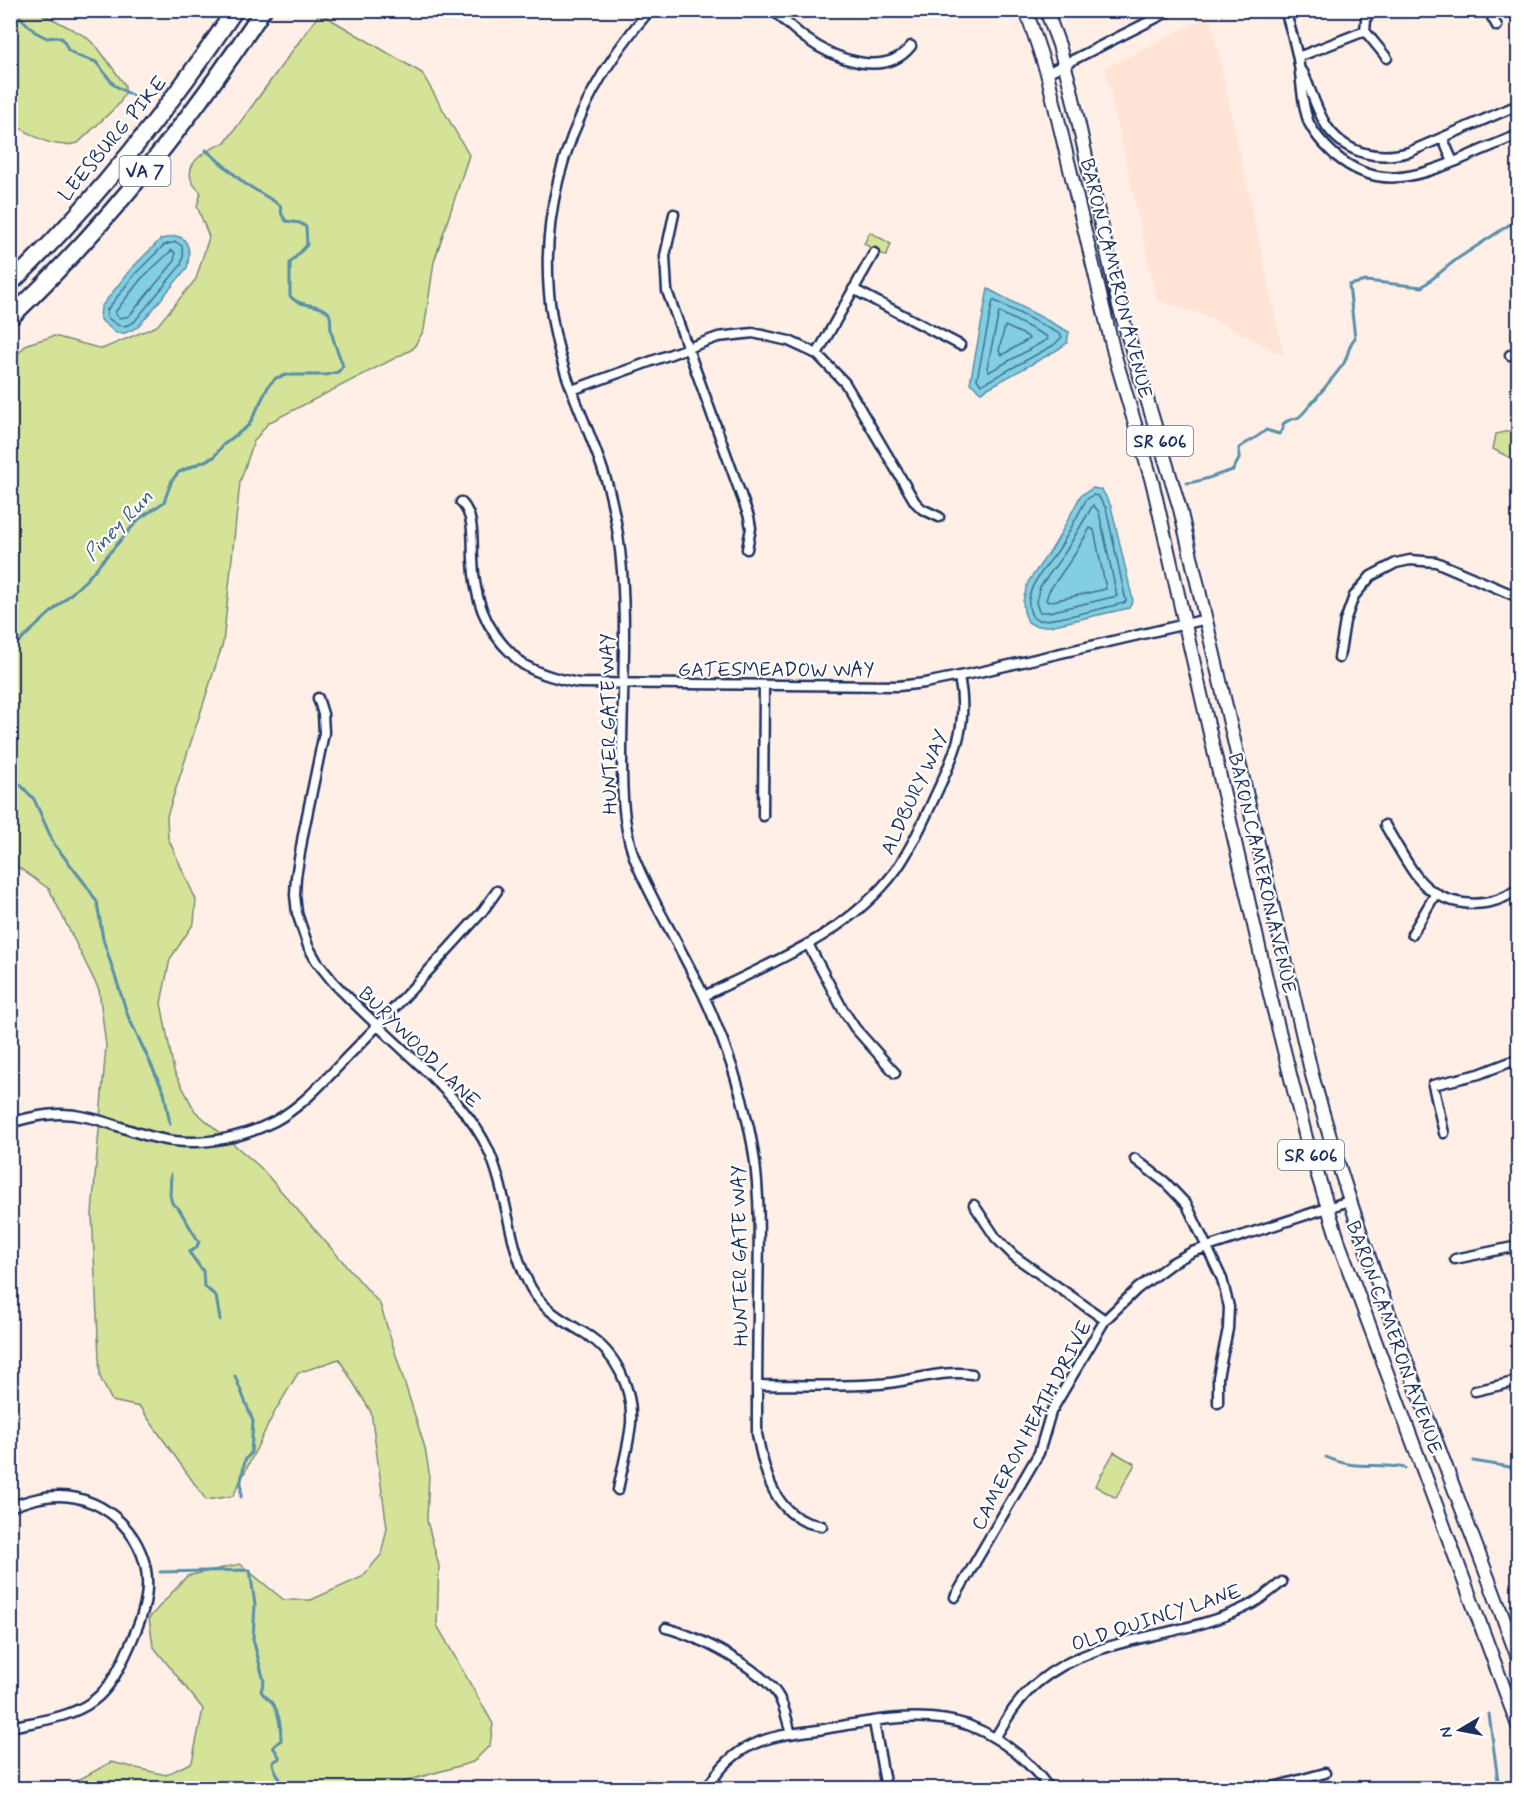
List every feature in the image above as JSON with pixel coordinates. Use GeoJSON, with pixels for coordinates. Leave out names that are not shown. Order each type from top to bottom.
{"type":"FeatureCollection","features":[{"type":"Feature","properties":{"kind":"highway","name":"LEESBURG PIKE"},"geometry":{"type":"LineString","coordinates":[[10,284],[102,187],[169,104],[235,10]]}},
{"type":"Feature","properties":{"kind":"highway","name":"VA 7"},"geometry":{"type":"LineString","coordinates":[[10,318],[63,264],[152,163],[228,64],[263,10]]}},
{"type":"Feature","properties":{"kind":"main road","name":"BARON CAMERON AVENUE"},"geometry":{"type":"LineString","coordinates":[[1026,10],[1047,73],[1097,289],[1153,485],[1287,1067],[1306,1138],[1327,1208],[1518,1726]]}},
{"type":"Feature","properties":{"kind":"main road","name":"BARON CAMERON AVENUE"},"geometry":{"type":"LineString","coordinates":[[1046,10],[1064,65],[1119,306],[1180,509],[1312,1075],[1349,1201],[1518,1658]]}},
{"type":"Feature","properties":{"kind":"street","name":"HUNTER GATE WAY"},"geometry":{"type":"LineString","coordinates":[[650,10],[614,56],[588,97],[569,142],[552,206],[549,235],[549,292],[557,344],[609,488],[618,526],[622,574],[623,812],[633,854],[704,996],[727,1051],[750,1131],[757,1176],[759,1273],[757,1434],[763,1463],[772,1487],[786,1508],[804,1521],[822,1526]]}},
{"type":"Feature","properties":{"kind":"street"},"geometry":{"type":"LineString","coordinates":[[773,10],[807,40],[832,53],[858,62],[886,63],[896,60],[911,46]]}},
{"type":"Feature","properties":{"kind":"street"},"geometry":{"type":"LineString","coordinates":[[1047,73],[1172,10]]}},
{"type":"Feature","properties":{"kind":"street"},"geometry":{"type":"LineString","coordinates":[[1285,10],[1298,57],[1328,128],[1353,149],[1373,156],[1395,156],[1443,139],[1518,105]]}},
{"type":"Feature","properties":{"kind":"street"},"geometry":{"type":"LineString","coordinates":[[1367,10],[1365,31],[1387,58]]}},
{"type":"Feature","properties":{"kind":"street"},"geometry":{"type":"LineString","coordinates":[[1488,10],[1497,26]]}},
{"type":"Feature","properties":{"kind":"street"},"geometry":{"type":"LineString","coordinates":[[1298,57],[1365,31]]}},
{"type":"Feature","properties":{"kind":"street"},"geometry":{"type":"LineString","coordinates":[[1298,57],[1305,108],[1310,124],[1327,148],[1341,160],[1370,174],[1393,178],[1409,177],[1453,162],[1518,135]]}},
{"type":"Feature","properties":{"kind":"street"},"geometry":{"type":"LineString","coordinates":[[1443,139],[1453,162]]}},
{"type":"Feature","properties":{"kind":"street"},"geometry":{"type":"LineString","coordinates":[[674,214],[665,256],[670,303],[749,517],[751,528],[747,549]]}},
{"type":"Feature","properties":{"kind":"street"},"geometry":{"type":"LineString","coordinates":[[818,354],[874,253]]}},
{"type":"Feature","properties":{"kind":"street"},"geometry":{"type":"LineString","coordinates":[[853,289],[960,345]]}},
{"type":"Feature","properties":{"kind":"street"},"geometry":{"type":"LineString","coordinates":[[572,390],[718,337],[753,333],[789,340],[818,354],[848,388],[915,502],[939,517]]}},
{"type":"Feature","properties":{"kind":"street","name":"GATESMEADOW WAY"},"geometry":{"type":"LineString","coordinates":[[461,502],[470,518],[473,578],[478,602],[486,622],[501,643],[524,665],[551,678],[578,683],[898,686],[959,676],[1207,619]]}},
{"type":"Feature","properties":{"kind":"street"},"geometry":{"type":"LineString","coordinates":[[1339,658],[1345,621],[1354,596],[1371,576],[1395,563],[1410,560],[1436,562],[1518,597]]}},
{"type":"Feature","properties":{"kind":"street","name":"ALDBURY WAY"},"geometry":{"type":"LineString","coordinates":[[704,996],[832,930],[866,903],[896,869],[912,844],[959,742],[964,710],[959,676]]}},
{"type":"Feature","properties":{"kind":"street"},"geometry":{"type":"LineString","coordinates":[[763,816],[764,686]]}},
{"type":"Feature","properties":{"kind":"street","name":"BURYWOOD LANE"},"geometry":{"type":"LineString","coordinates":[[318,698],[323,714],[324,734],[296,877],[297,913],[308,946],[321,968],[340,990],[453,1098],[475,1127],[496,1169],[517,1249],[536,1296],[554,1315],[600,1345],[618,1368],[629,1395],[631,1410],[618,1490]]}},
{"type":"Feature","properties":{"kind":"street"},"geometry":{"type":"LineString","coordinates":[[1385,825],[1418,877],[1436,893],[1448,899],[1474,904],[1500,899],[1518,889]]}},
{"type":"Feature","properties":{"kind":"street"},"geometry":{"type":"LineString","coordinates":[[10,1123],[38,1116],[65,1114],[94,1118],[152,1137],[196,1142],[234,1137],[274,1121],[308,1097],[378,1025],[482,912],[496,891]]}},
{"type":"Feature","properties":{"kind":"street"},"geometry":{"type":"LineString","coordinates":[[1412,934],[1436,893]]}},
{"type":"Feature","properties":{"kind":"street"},"geometry":{"type":"LineString","coordinates":[[808,944],[855,1028],[895,1073]]}},
{"type":"Feature","properties":{"kind":"street"},"geometry":{"type":"LineString","coordinates":[[1444,1133],[1433,1085],[1479,1074],[1518,1059]]}},
{"type":"Feature","properties":{"kind":"street"},"geometry":{"type":"LineString","coordinates":[[1135,1159],[1165,1182],[1186,1205],[1222,1279],[1229,1307],[1228,1329],[1218,1377],[1218,1403]]}},
{"type":"Feature","properties":{"kind":"street","name":"CAMERON HEATH DRIVE"},"geometry":{"type":"LineString","coordinates":[[955,1597],[1039,1453],[1052,1412],[1105,1320],[1137,1289],[1172,1263],[1206,1246],[1349,1201]]}},
{"type":"Feature","properties":{"kind":"street"},"geometry":{"type":"LineString","coordinates":[[974,1205],[996,1238],[1014,1256],[1105,1320]]}},
{"type":"Feature","properties":{"kind":"street"},"geometry":{"type":"LineString","coordinates":[[1455,1259],[1518,1246]]}},
{"type":"Feature","properties":{"kind":"street"},"geometry":{"type":"LineString","coordinates":[[758,1385],[859,1385],[907,1381],[956,1371],[972,1374]]}},
{"type":"Feature","properties":{"kind":"street"},"geometry":{"type":"LineString","coordinates":[[1475,1391],[1518,1381]]}},
{"type":"Feature","properties":{"kind":"street"},"geometry":{"type":"LineString","coordinates":[[10,1507],[46,1497],[62,1496],[102,1507],[125,1526],[135,1540],[145,1564],[148,1586],[142,1614],[127,1653],[115,1676],[101,1694],[87,1706],[74,1712],[10,1727]]}},
{"type":"Feature","properties":{"kind":"street","name":"OLD QUINCY LANE"},"geometry":{"type":"LineString","coordinates":[[995,1738],[1021,1699],[1050,1673],[1068,1662],[1107,1646],[1206,1622],[1241,1610],[1282,1582]]}},
{"type":"Feature","properties":{"kind":"street"},"geometry":{"type":"LineString","coordinates":[[666,1628],[695,1638],[740,1662],[765,1680],[782,1702],[791,1734]]}},
{"type":"Feature","properties":{"kind":"street"},"geometry":{"type":"LineString","coordinates":[[707,1788],[716,1773],[738,1752],[766,1739],[907,1717],[947,1720],[966,1725],[995,1738],[1024,1759],[1049,1788]]}},
{"type":"Feature","properties":{"kind":"street"},"geometry":{"type":"LineString","coordinates":[[874,1722],[886,1788]]}},
{"type":"Feature","properties":{"kind":"street"},"geometry":{"type":"LineString","coordinates":[[1270,1788],[1325,1773]]}},
{"type":"Feature","properties":{"kind":"street"},"geometry":{"type":"LineString","coordinates":[[609,1788],[640,1785],[666,1788]]}},
{"type":"Feature","properties":{"kind":"shaded area"},"geometry":{"type":"Polygon","coordinates":[[[1210,15],[1284,356],[1209,317],[1157,300],[1105,68],[1210,15]]]}},
{"type":"Feature","properties":{"kind":"green space"},"geometry":{"type":"Polygon","coordinates":[[[10,11],[32,11],[47,16],[85,36],[98,48],[125,85],[125,93],[119,104],[78,143],[69,145],[51,143],[11,122],[10,11]]]}},
{"type":"Feature","properties":{"kind":"green space"},"geometry":{"type":"Polygon","coordinates":[[[320,13],[422,73],[469,155],[434,262],[424,330],[413,349],[268,423],[254,441],[240,482],[223,643],[167,816],[168,838],[196,900],[194,923],[170,959],[161,1003],[174,1071],[195,1111],[260,1167],[380,1304],[425,1448],[429,1472],[427,1521],[439,1566],[437,1625],[493,1724],[490,1745],[473,1762],[403,1782],[396,1788],[64,1788],[111,1762],[166,1775],[192,1762],[203,1709],[153,1646],[149,1618],[187,1576],[240,1564],[284,1600],[311,1600],[362,1577],[381,1555],[387,1528],[371,1412],[339,1359],[298,1373],[274,1413],[233,1496],[206,1500],[140,1407],[112,1401],[100,1377],[92,1214],[106,1046],[99,990],[49,889],[11,862],[10,362],[27,344],[54,336],[102,349],[157,326],[196,279],[209,237],[197,206],[201,193],[192,182],[191,168],[200,156],[225,143],[320,13]]]}},
{"type":"Feature","properties":{"kind":"green space"},"geometry":{"type":"Polygon","coordinates":[[[870,232],[891,244],[886,256],[864,244],[870,232]]]}},
{"type":"Feature","properties":{"kind":"green space"},"geometry":{"type":"Polygon","coordinates":[[[1518,429],[1518,462],[1493,449],[1496,434],[1518,429]]]}},
{"type":"Feature","properties":{"kind":"green space"},"geometry":{"type":"Polygon","coordinates":[[[1513,1136],[1518,1136],[1518,1167],[1513,1154],[1511,1139],[1513,1136]]]}},
{"type":"Feature","properties":{"kind":"green space"},"geometry":{"type":"Polygon","coordinates":[[[1114,1452],[1135,1464],[1116,1498],[1095,1486],[1114,1452]]]}},
{"type":"Feature","properties":{"kind":"water"},"geometry":{"type":"Polygon","coordinates":[[[181,237],[187,244],[189,258],[187,268],[138,327],[125,333],[116,333],[102,321],[101,307],[130,270],[161,239],[181,237]]]}},
{"type":"Feature","properties":{"kind":"water"},"geometry":{"type":"Polygon","coordinates":[[[988,289],[1069,332],[1067,343],[1057,350],[981,392],[970,383],[988,289]]]}},
{"type":"Feature","properties":{"kind":"water"},"geometry":{"type":"Polygon","coordinates":[[[1093,488],[1102,490],[1111,506],[1133,601],[1129,608],[1050,626],[1035,626],[1028,622],[1024,612],[1023,601],[1028,582],[1055,544],[1081,495],[1093,488]]]}},
{"type":"Feature","properties":{"kind":"waterway","name":"Piney Run"},"geometry":{"type":"LineString","coordinates":[[13,10],[35,32],[47,38],[63,39],[68,50],[96,62],[114,85],[135,97]]}},
{"type":"Feature","properties":{"kind":"waterway","name":"Piney Run"},"geometry":{"type":"LineString","coordinates":[[10,650],[86,580],[139,519],[164,502],[172,480],[179,472],[214,457],[223,445],[249,425],[269,385],[276,378],[286,375],[326,375],[338,372],[343,366],[333,339],[328,312],[319,307],[298,302],[290,296],[290,263],[307,245],[306,227],[300,223],[286,221],[280,205],[244,183],[206,150]]}},
{"type":"Feature","properties":{"kind":"waterway"},"geometry":{"type":"LineString","coordinates":[[1187,483],[1233,470],[1239,459],[1239,448],[1266,430],[1279,434],[1283,429],[1283,424],[1299,417],[1322,391],[1344,363],[1355,338],[1349,285],[1366,281],[1422,287],[1457,259],[1518,219]]}},
{"type":"Feature","properties":{"kind":"waterway"},"geometry":{"type":"LineString","coordinates":[[10,774],[34,799],[54,844],[97,902],[103,939],[128,1016],[164,1092],[170,1124]]}},
{"type":"Feature","properties":{"kind":"waterway"},"geometry":{"type":"LineString","coordinates":[[171,1174],[172,1203],[179,1209],[199,1242],[196,1248],[189,1252],[203,1271],[204,1286],[216,1296],[220,1320]]}},
{"type":"Feature","properties":{"kind":"waterway"},"geometry":{"type":"LineString","coordinates":[[235,1376],[253,1421],[251,1453],[245,1460],[241,1497]]}},
{"type":"Feature","properties":{"kind":"waterway"},"geometry":{"type":"LineString","coordinates":[[1326,1457],[1347,1464],[1405,1468]]}},
{"type":"Feature","properties":{"kind":"waterway"},"geometry":{"type":"LineString","coordinates":[[1473,1461],[1518,1467]]}},
{"type":"Feature","properties":{"kind":"waterway"},"geometry":{"type":"LineString","coordinates":[[160,1572],[250,1570],[255,1605],[253,1639],[264,1681],[261,1691],[273,1703],[279,1718],[281,1740],[273,1747],[280,1758],[273,1762],[274,1769],[284,1788]]}},
{"type":"Feature","properties":{"kind":"waterway"},"geometry":{"type":"LineString","coordinates":[[1489,1714],[1499,1788]]}}]}
